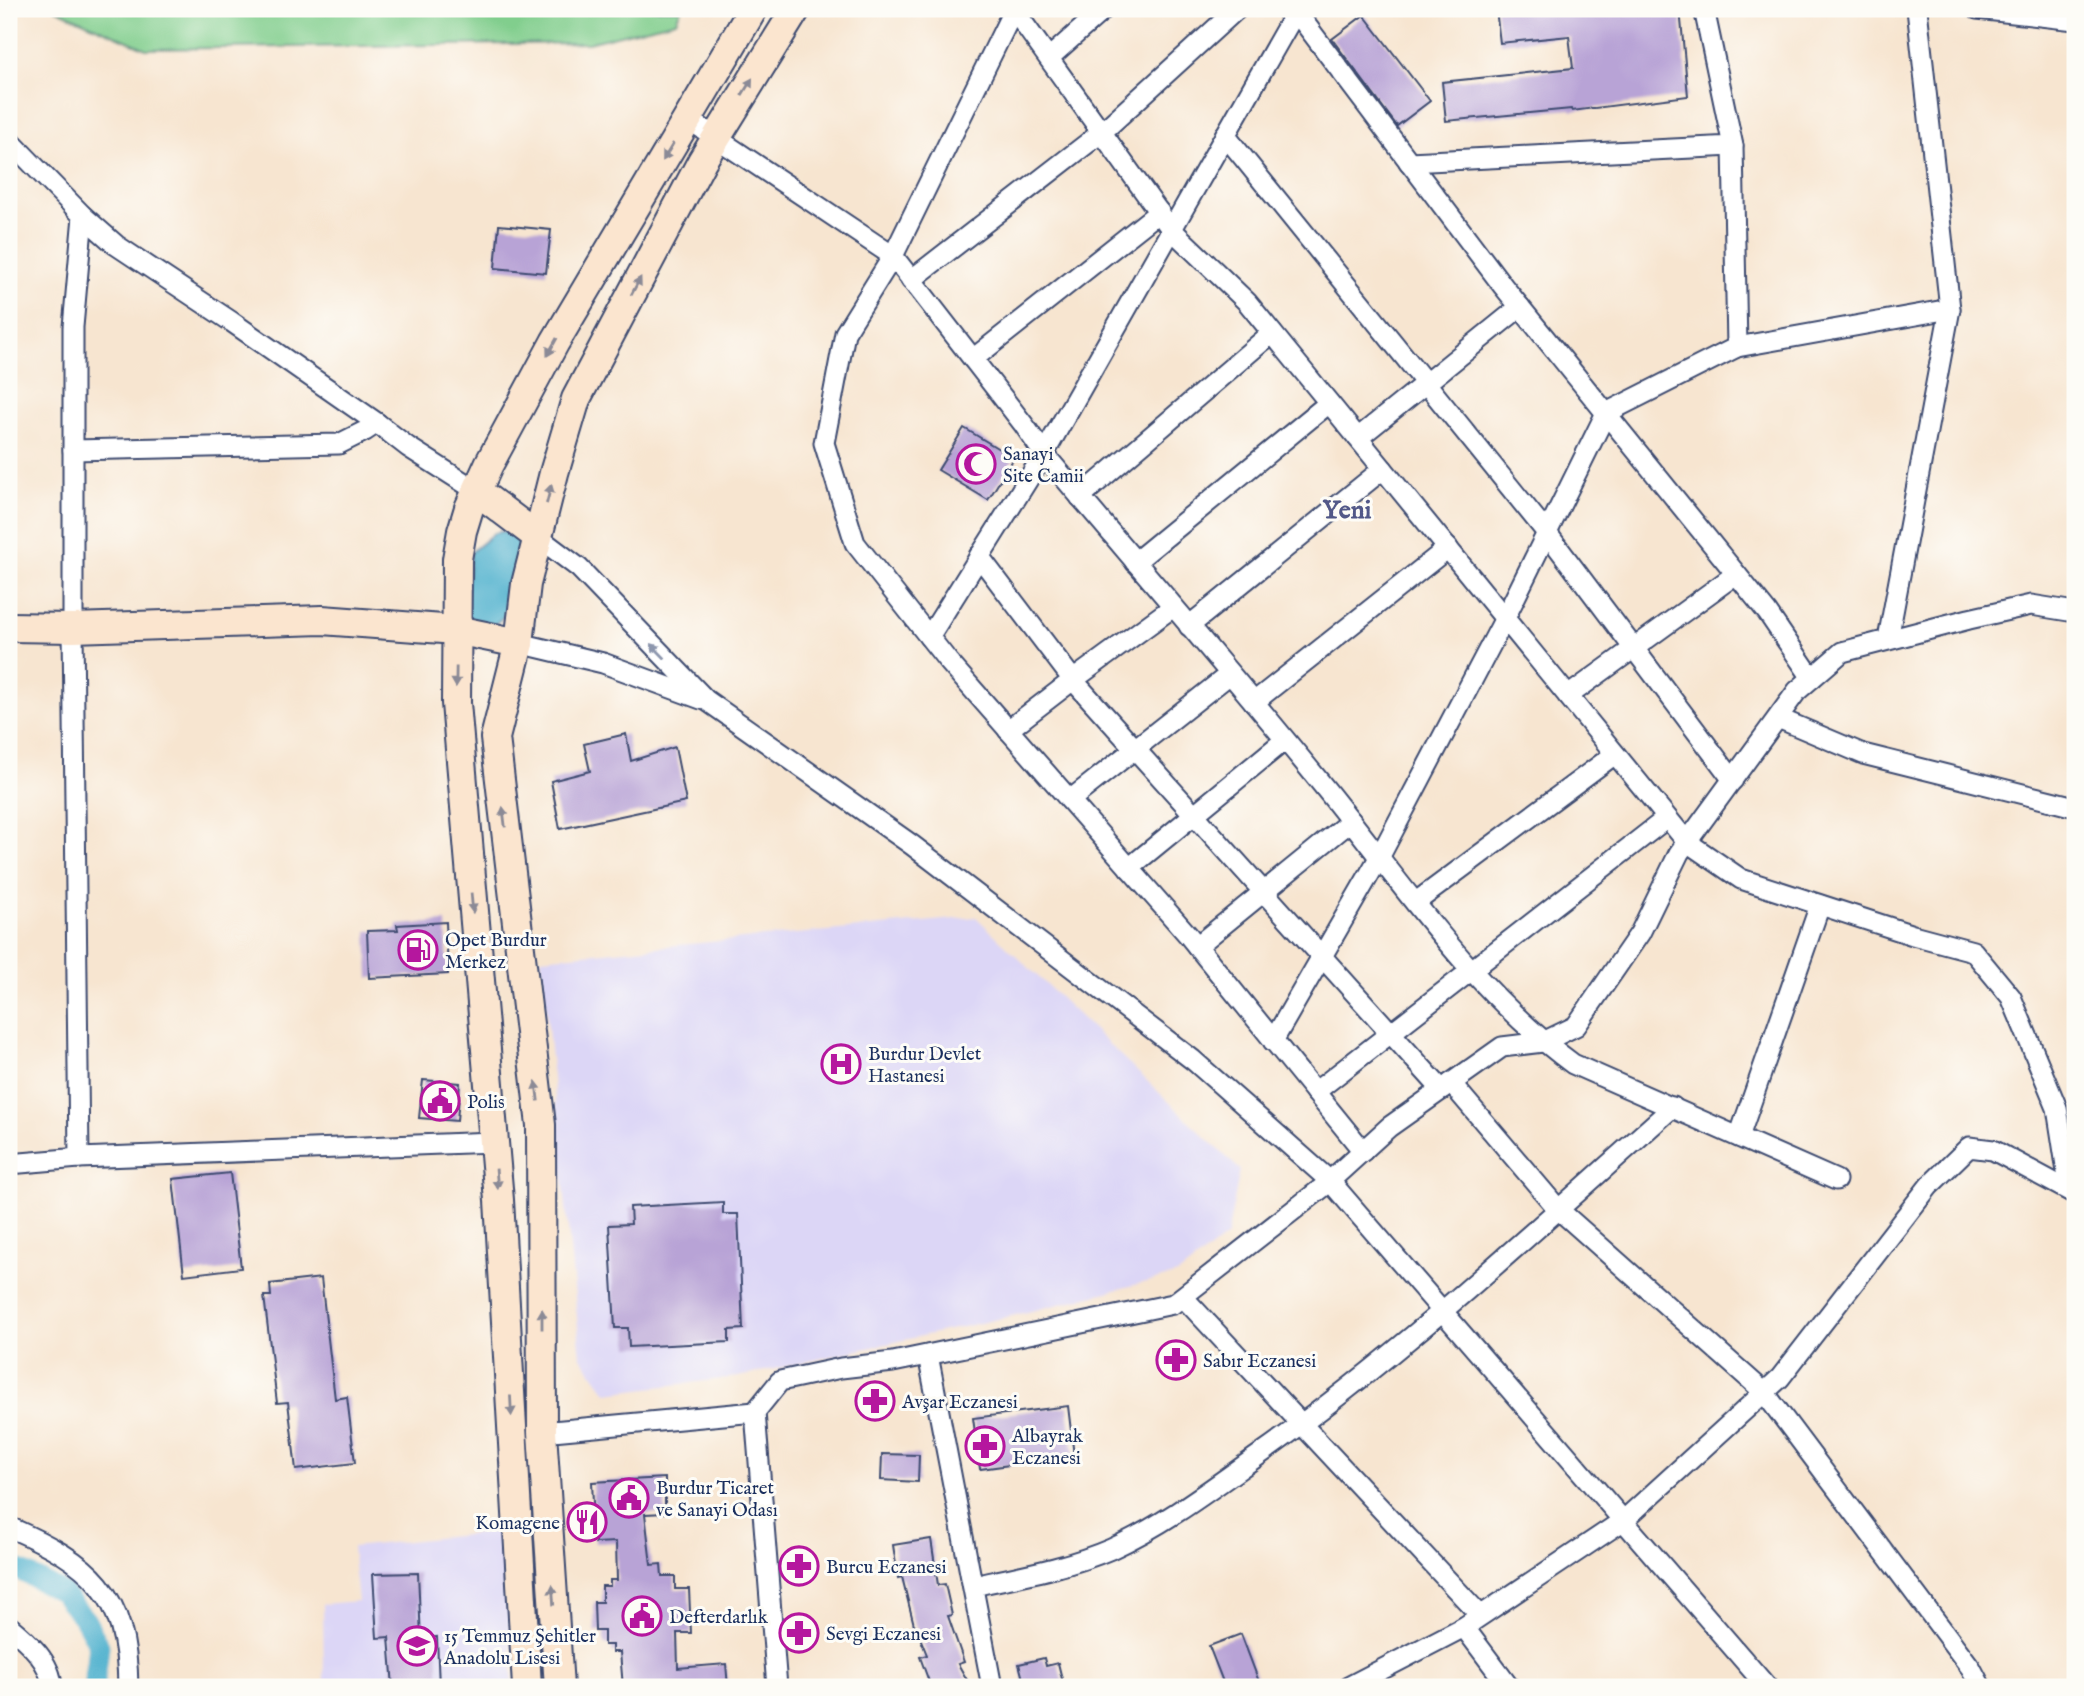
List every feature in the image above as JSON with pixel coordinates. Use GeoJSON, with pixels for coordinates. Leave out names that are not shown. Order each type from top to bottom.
{"type":"FeatureCollection","features":[{"type":"Feature","properties":{"kind":"main road"},"geometry":{"type":"LineString","coordinates":[[527,1687],[494,1142],[456,703],[457,559],[462,531],[489,464],[555,342],[753,9]]}},
{"type":"Feature","properties":{"kind":"main road"},"geometry":{"type":"LineString","coordinates":[[559,1687],[542,1432],[541,1125],[495,738],[519,643],[526,584],[576,398],[702,161],[796,9]]}},
{"type":"Feature","properties":{"kind":"main road"},"geometry":{"type":"LineString","coordinates":[[477,491],[538,537]]}},
{"type":"Feature","properties":{"kind":"main road"},"geometry":{"type":"LineString","coordinates":[[9,626],[73,628],[322,620],[456,630],[519,643]]}},
{"type":"Feature","properties":{"kind":"street"},"geometry":{"type":"LineString","coordinates":[[1363,1151],[1197,946],[929,637],[855,543],[824,443],[845,333],[892,256],[1014,9],[1171,229],[1247,302],[1687,842],[1741,879],[1973,951],[2011,997],[2057,1108],[2073,1192]]}},
{"type":"Feature","properties":{"kind":"street"},"geometry":{"type":"LineString","coordinates":[[1049,58],[1104,9]]}},
{"type":"Feature","properties":{"kind":"street"},"geometry":{"type":"LineString","coordinates":[[911,280],[1102,132],[1237,9]]}},
{"type":"Feature","properties":{"kind":"street"},"geometry":{"type":"LineString","coordinates":[[1704,9],[1733,146],[1737,346]]}},
{"type":"Feature","properties":{"kind":"street"},"geometry":{"type":"LineString","coordinates":[[1888,639],[1950,309],[1917,9]]}},
{"type":"Feature","properties":{"kind":"street"},"geometry":{"type":"LineString","coordinates":[[1977,9],[2075,20]]}},
{"type":"Feature","properties":{"kind":"street"},"geometry":{"type":"LineString","coordinates":[[929,637],[1044,454],[1295,10],[1520,307],[1767,612],[1812,678]]}},
{"type":"Feature","properties":{"kind":"street"},"geometry":{"type":"LineString","coordinates":[[688,119],[892,256],[1044,454],[1254,702],[1472,971],[1544,1042],[1573,1064],[1836,1180]]}},
{"type":"Feature","properties":{"kind":"street"},"geometry":{"type":"LineString","coordinates":[[1225,135],[1547,533],[1733,780]]}},
{"type":"Feature","properties":{"kind":"street"},"geometry":{"type":"LineString","coordinates":[[9,140],[83,216],[116,245],[377,423],[408,447],[477,491]]}},
{"type":"Feature","properties":{"kind":"street"},"geometry":{"type":"LineString","coordinates":[[1409,162],[1733,146]]}},
{"type":"Feature","properties":{"kind":"street"},"geometry":{"type":"LineString","coordinates":[[973,359],[1160,212]]}},
{"type":"Feature","properties":{"kind":"street"},"geometry":{"type":"LineString","coordinates":[[79,1158],[73,628],[73,327],[83,216]]}},
{"type":"Feature","properties":{"kind":"street"},"geometry":{"type":"LineString","coordinates":[[1358,438],[1520,307]]}},
{"type":"Feature","properties":{"kind":"street"},"geometry":{"type":"LineString","coordinates":[[1273,1041],[1380,856],[1505,618],[1606,413],[1737,346],[1950,309]]}},
{"type":"Feature","properties":{"kind":"street"},"geometry":{"type":"LineString","coordinates":[[1080,497],[1272,333]]}},
{"type":"Feature","properties":{"kind":"street"},"geometry":{"type":"LineString","coordinates":[[1135,562],[1329,403]]}},
{"type":"Feature","properties":{"kind":"street"},"geometry":{"type":"LineString","coordinates":[[73,450],[339,443],[377,423]]}},
{"type":"Feature","properties":{"kind":"street"},"geometry":{"type":"LineString","coordinates":[[1189,626],[1383,469]]}},
{"type":"Feature","properties":{"kind":"street"},"geometry":{"type":"LineString","coordinates":[[538,537],[579,568],[706,700],[912,845],[1161,1035],[1330,1181],[1767,1687]]}},
{"type":"Feature","properties":{"kind":"street"},"geometry":{"type":"LineString","coordinates":[[1254,702],[1447,548]]}},
{"type":"Feature","properties":{"kind":"street"},"geometry":{"type":"LineString","coordinates":[[979,556],[1073,680],[1391,1033],[1447,1087],[1558,1209],[1764,1392],[1971,1668],[1981,1687]]}},
{"type":"Feature","properties":{"kind":"street"},"geometry":{"type":"LineString","coordinates":[[1568,696],[1736,574]]}},
{"type":"Feature","properties":{"kind":"street"},"geometry":{"type":"LineString","coordinates":[[777,1687],[755,1412],[780,1381],[841,1368],[893,1362],[1173,1304],[1330,1181],[1390,1128],[1502,1047],[1544,1042],[1576,1026],[1640,933],[1679,853],[1797,691],[1842,652],[2031,605],[2075,612]]}},
{"type":"Feature","properties":{"kind":"street"},"geometry":{"type":"LineString","coordinates":[[1008,730],[1173,607]]}},
{"type":"Feature","properties":{"kind":"street"},"geometry":{"type":"LineString","coordinates":[[519,643],[603,663],[706,700]]}},
{"type":"Feature","properties":{"kind":"street"},"geometry":{"type":"LineString","coordinates":[[1070,800],[1230,674]]}},
{"type":"Feature","properties":{"kind":"street"},"geometry":{"type":"LineString","coordinates":[[1778,718],[1863,754],[2075,807]]}},
{"type":"Feature","properties":{"kind":"street"},"geometry":{"type":"LineString","coordinates":[[1129,868],[1285,740]]}},
{"type":"Feature","properties":{"kind":"street"},"geometry":{"type":"LineString","coordinates":[[1416,902],[1615,754]]}},
{"type":"Feature","properties":{"kind":"street"},"geometry":{"type":"LineString","coordinates":[[1315,1092],[1667,818]]}},
{"type":"Feature","properties":{"kind":"street"},"geometry":{"type":"LineString","coordinates":[[1197,946],[1351,821]]}},
{"type":"Feature","properties":{"kind":"street"},"geometry":{"type":"LineString","coordinates":[[1739,1137],[1820,905]]}},
{"type":"Feature","properties":{"kind":"street"},"geometry":{"type":"LineString","coordinates":[[973,1586],[1079,1562],[1113,1548],[1174,1514],[1302,1425],[1443,1312],[1673,1107]]}},
{"type":"Feature","properties":{"kind":"street"},"geometry":{"type":"LineString","coordinates":[[9,1164],[79,1158],[494,1142]]}},
{"type":"Feature","properties":{"kind":"street"},"geometry":{"type":"LineString","coordinates":[[1348,1687],[1472,1621],[1624,1520],[1780,1378],[1929,1186],[1969,1147],[1993,1150],[2073,1192]]}},
{"type":"Feature","properties":{"kind":"street"},"geometry":{"type":"LineString","coordinates":[[1183,1297],[1302,1425],[1472,1621],[1509,1687]]}},
{"type":"Feature","properties":{"kind":"street"},"geometry":{"type":"LineString","coordinates":[[928,1355],[992,1687]]}},
{"type":"Feature","properties":{"kind":"street"},"geometry":{"type":"LineString","coordinates":[[542,1432],[755,1412]]}},
{"type":"Feature","properties":{"kind":"street"},"geometry":{"type":"LineString","coordinates":[[9,1527],[50,1545],[71,1558],[90,1574],[106,1594],[120,1623],[125,1642],[128,1687]]}},
{"type":"Feature","properties":{"kind":"street"},"geometry":{"type":"LineString","coordinates":[[9,1626],[33,1646],[52,1679],[52,1687]]}},
{"type":"Feature","properties":{"kind":"shaded area","name":"Burdur Devlet Hastanesi"},"geometry":{"type":"Polygon","coordinates":[[[976,917],[1240,1170],[1227,1236],[1178,1274],[1016,1315],[738,1377],[607,1393],[581,1357],[541,958],[976,917]]]}},
{"type":"Feature","properties":{"kind":"shaded area","name":"15 Temmuz Şehitler Anadolu Lisesi"},"geometry":{"type":"Polygon","coordinates":[[[504,1531],[513,1687],[324,1687],[323,1604],[358,1601],[352,1547],[504,1531]]]}},
{"type":"Feature","properties":{"kind":"green space"},"geometry":{"type":"Polygon","coordinates":[[[55,9],[681,9],[676,21],[588,43],[146,49],[55,9]]]}},
{"type":"Feature","properties":{"kind":"water"},"geometry":{"type":"Polygon","coordinates":[[[505,531],[517,539],[523,551],[513,600],[504,616],[491,628],[464,617],[471,552],[494,533],[505,531]]]}},
{"type":"Feature","properties":{"kind":"building"},"geometry":{"type":"Polygon","coordinates":[[[1496,9],[1680,9],[1688,96],[1572,111],[1446,121],[1442,82],[1573,68],[1569,36],[1500,43],[1496,9]]]}},
{"type":"Feature","properties":{"kind":"building"},"geometry":{"type":"Polygon","coordinates":[[[1364,15],[1430,101],[1397,126],[1332,39],[1364,15]]]}},
{"type":"Feature","properties":{"kind":"building"},"geometry":{"type":"Polygon","coordinates":[[[499,225],[551,230],[546,273],[495,268],[499,225]]]}},
{"type":"Feature","properties":{"kind":"building","name":"Sanayi Site Camii"},"geometry":{"type":"Polygon","coordinates":[[[964,428],[1014,458],[988,500],[938,470],[964,428]]]}},
{"type":"Feature","properties":{"kind":"building"},"geometry":{"type":"Polygon","coordinates":[[[626,734],[631,761],[675,747],[686,802],[560,829],[551,781],[590,771],[584,744],[626,734]]]}},
{"type":"Feature","properties":{"kind":"building"},"geometry":{"type":"Polygon","coordinates":[[[446,922],[448,974],[369,978],[367,931],[398,930],[397,925],[446,922]]]}},
{"type":"Feature","properties":{"kind":"building","name":"Polis"},"geometry":{"type":"Polygon","coordinates":[[[423,1080],[460,1083],[457,1121],[419,1118],[423,1080]]]}},
{"type":"Feature","properties":{"kind":"building"},"geometry":{"type":"Polygon","coordinates":[[[230,1173],[241,1268],[184,1275],[173,1179],[230,1173]]]}},
{"type":"Feature","properties":{"kind":"building"},"geometry":{"type":"Polygon","coordinates":[[[723,1202],[723,1214],[738,1214],[743,1329],[729,1330],[729,1342],[629,1347],[628,1328],[615,1328],[609,1225],[631,1224],[630,1207],[723,1202]]]}},
{"type":"Feature","properties":{"kind":"building"},"geometry":{"type":"Polygon","coordinates":[[[321,1278],[335,1399],[347,1397],[355,1463],[296,1470],[288,1402],[277,1403],[264,1296],[271,1296],[270,1284],[321,1278]]]}},
{"type":"Feature","properties":{"kind":"building"},"geometry":{"type":"Polygon","coordinates":[[[1068,1406],[1074,1456],[980,1469],[973,1418],[1068,1406]]]}},
{"type":"Feature","properties":{"kind":"building"},"geometry":{"type":"Polygon","coordinates":[[[882,1454],[919,1455],[918,1482],[881,1480],[882,1454]]]}},
{"type":"Feature","properties":{"kind":"building"},"geometry":{"type":"Polygon","coordinates":[[[665,1478],[665,1513],[645,1514],[651,1565],[661,1564],[662,1576],[675,1576],[675,1589],[689,1589],[691,1633],[677,1633],[678,1668],[726,1664],[728,1687],[623,1687],[620,1652],[612,1652],[612,1645],[604,1645],[604,1631],[595,1631],[594,1602],[602,1602],[602,1586],[610,1586],[610,1580],[617,1580],[616,1542],[595,1543],[592,1482],[665,1478]]]}},
{"type":"Feature","properties":{"kind":"building"},"geometry":{"type":"Polygon","coordinates":[[[931,1539],[938,1585],[945,1584],[952,1615],[948,1616],[964,1662],[958,1664],[971,1687],[931,1687],[920,1657],[927,1655],[914,1625],[902,1577],[898,1578],[893,1545],[931,1539]]]}},
{"type":"Feature","properties":{"kind":"building"},"geometry":{"type":"Polygon","coordinates":[[[418,1573],[421,1639],[437,1637],[439,1687],[393,1687],[389,1637],[377,1638],[373,1574],[418,1573]]]}},
{"type":"Feature","properties":{"kind":"building"},"geometry":{"type":"Polygon","coordinates":[[[1241,1634],[1261,1687],[1225,1687],[1209,1646],[1241,1634]]]}},
{"type":"Feature","properties":{"kind":"building"},"geometry":{"type":"Polygon","coordinates":[[[1044,1658],[1046,1666],[1058,1663],[1064,1687],[1025,1687],[1019,1664],[1044,1658]]]}},
{"type":"Feature","properties":{"kind":"waterway"},"geometry":{"type":"LineString","coordinates":[[9,1565],[62,1592],[86,1621],[99,1646],[94,1687]]}},
{"type":"Feature","properties":{"kind":"place","name":"Sanayi Site Camii"},"geometry":{"type":"Point","coordinates":[976,464]}},
{"type":"Feature","properties":{"kind":"place","name":"Opet Burdur Merkez"},"geometry":{"type":"Point","coordinates":[418,950]}},
{"type":"Feature","properties":{"kind":"place","name":"Burdur Devlet Hastanesi"},"geometry":{"type":"Point","coordinates":[841,1064]}},
{"type":"Feature","properties":{"kind":"place","name":"Polis"},"geometry":{"type":"Point","coordinates":[440,1101]}},
{"type":"Feature","properties":{"kind":"place","name":"Sabır Eczanesi"},"geometry":{"type":"Point","coordinates":[1176,1360]}},
{"type":"Feature","properties":{"kind":"place","name":"Avşar Eczanesi"},"geometry":{"type":"Point","coordinates":[875,1401]}},
{"type":"Feature","properties":{"kind":"place","name":"Albayrak Eczanesi"},"geometry":{"type":"Point","coordinates":[985,1446]}},
{"type":"Feature","properties":{"kind":"place","name":"Burdur Ticaret ve Sanayi Odası"},"geometry":{"type":"Point","coordinates":[629,1498]}},
{"type":"Feature","properties":{"kind":"place","name":"Komagene"},"geometry":{"type":"Point","coordinates":[587,1522]}},
{"type":"Feature","properties":{"kind":"place","name":"Burcu Eczanesi"},"geometry":{"type":"Point","coordinates":[799,1566]}},
{"type":"Feature","properties":{"kind":"place","name":"Defterdarlık"},"geometry":{"type":"Point","coordinates":[642,1616]}},
{"type":"Feature","properties":{"kind":"place","name":"Sevgi Eczanesi"},"geometry":{"type":"Point","coordinates":[799,1633]}},
{"type":"Feature","properties":{"kind":"place","name":"15 Temmuz Şehitler Anadolu Lisesi"},"geometry":{"type":"Point","coordinates":[417,1646]}},
{"type":"Feature","properties":{"kind":"district","name":"Yeni"},"geometry":{"type":"Point","coordinates":[1347,509]}}]}
